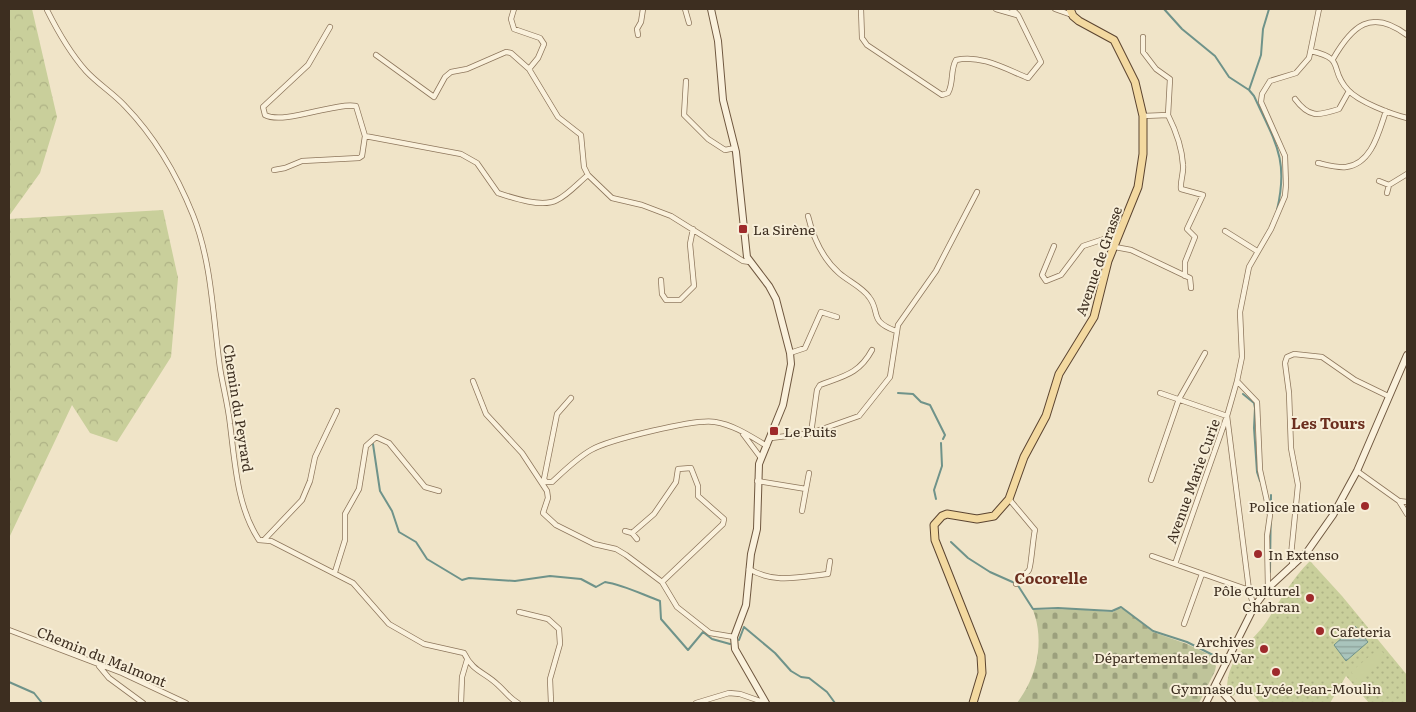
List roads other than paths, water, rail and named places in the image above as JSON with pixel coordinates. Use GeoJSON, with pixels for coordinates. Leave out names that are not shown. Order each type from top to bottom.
{"type":"FeatureCollection","features":[{"type":"Feature","properties":{"kind":"main road","name":"Avenue de Grasse"},"geometry":{"type":"LineString","coordinates":[[972,703],[982,673],[981,656],[935,540],[934,525],[942,516],[947,514],[977,519],[994,516],[1009,499],[1024,457],[1046,416],[1059,374],[1094,317],[1108,261],[1141,173],[1143,116],[1135,82],[1114,40],[1071,12]]}},
{"type":"Feature","properties":{"kind":"street"},"geometry":{"type":"LineString","coordinates":[[514,9],[511,19],[514,30],[540,38],[544,44],[538,58],[529,69]]}},
{"type":"Feature","properties":{"kind":"street"},"geometry":{"type":"LineString","coordinates":[[638,35],[637,30],[641,22],[643,9]]}},
{"type":"Feature","properties":{"kind":"street"},"geometry":{"type":"LineString","coordinates":[[685,9],[689,23]]}},
{"type":"Feature","properties":{"kind":"street"},"geometry":{"type":"LineString","coordinates":[[710,9],[718,42],[723,100],[735,148],[744,240],[750,262],[769,286],[776,299],[790,353],[788,389],[771,438],[761,458],[757,481],[757,529],[749,569],[743,616],[734,637],[735,649],[766,703]]}},
{"type":"Feature","properties":{"kind":"street"},"geometry":{"type":"LineString","coordinates":[[861,9],[862,38],[867,45],[942,95],[948,93],[951,87],[953,65],[956,60],[964,58],[994,64],[1028,78],[1041,62],[1018,16],[1012,9]]}},
{"type":"Feature","properties":{"kind":"street"},"geometry":{"type":"LineString","coordinates":[[996,9],[1018,16]]}},
{"type":"Feature","properties":{"kind":"street"},"geometry":{"type":"LineString","coordinates":[[1055,9],[1071,12]]}},
{"type":"Feature","properties":{"kind":"street"},"geometry":{"type":"LineString","coordinates":[[1254,608],[1249,590],[1227,416],[1242,357],[1240,312],[1249,267],[1277,214],[1284,196],[1285,156],[1261,98],[1267,83],[1301,69],[1311,51],[1314,25],[1319,9]]}},
{"type":"Feature","properties":{"kind":"street","name":"Chemin du Peyrard"},"geometry":{"type":"LineString","coordinates":[[47,10],[70,50],[86,72],[125,106],[146,132],[170,166],[193,215],[207,271],[220,369],[227,397],[234,458],[240,488],[248,523],[259,540],[264,540],[354,583],[389,624],[424,644],[464,653],[474,669],[498,684],[505,694],[518,703]]}},
{"type":"Feature","properties":{"kind":"street"},"geometry":{"type":"LineString","coordinates":[[1334,59],[1350,32],[1369,23],[1386,24],[1407,35]]}},
{"type":"Feature","properties":{"kind":"street"},"geometry":{"type":"LineString","coordinates":[[274,170],[302,161],[359,158],[362,156],[365,136],[356,106],[347,105],[320,112],[276,118],[265,115],[262,110],[308,65],[330,27]]}},
{"type":"Feature","properties":{"kind":"street"},"geometry":{"type":"LineString","coordinates":[[1143,37],[1143,52],[1156,70],[1170,79],[1168,115],[1182,152],[1184,167],[1181,189],[1203,195],[1187,229],[1195,237],[1185,262],[1185,276]]}},
{"type":"Feature","properties":{"kind":"street"},"geometry":{"type":"LineString","coordinates":[[1311,51],[1328,55],[1334,59],[1340,80],[1349,91],[1386,111],[1407,117]]}},
{"type":"Feature","properties":{"kind":"street"},"geometry":{"type":"LineString","coordinates":[[376,55],[434,97],[445,77],[451,72],[467,69],[506,52],[512,52],[529,69],[558,117],[581,135],[584,167],[588,175],[612,198],[660,211],[693,229],[743,261],[750,262]]}},
{"type":"Feature","properties":{"kind":"street"},"geometry":{"type":"LineString","coordinates":[[686,82],[684,115],[716,145],[725,150],[735,148]]}},
{"type":"Feature","properties":{"kind":"street"},"geometry":{"type":"LineString","coordinates":[[1295,99],[1303,110],[1310,114],[1326,113],[1339,109],[1349,91]]}},
{"type":"Feature","properties":{"kind":"street"},"geometry":{"type":"LineString","coordinates":[[1318,163],[1347,167],[1365,157],[1373,146],[1386,111]]}},
{"type":"Feature","properties":{"kind":"street"},"geometry":{"type":"LineString","coordinates":[[1143,116],[1168,115]]}},
{"type":"Feature","properties":{"kind":"street"},"geometry":{"type":"LineString","coordinates":[[365,136],[461,154],[477,163],[498,193],[536,202],[550,203],[557,200],[588,175]]}},
{"type":"Feature","properties":{"kind":"street"},"geometry":{"type":"LineString","coordinates":[[1387,192],[1389,185],[1407,174]]}},
{"type":"Feature","properties":{"kind":"street"},"geometry":{"type":"LineString","coordinates":[[1379,181],[1389,185]]}},
{"type":"Feature","properties":{"kind":"street"},"geometry":{"type":"LineString","coordinates":[[771,438],[812,433],[859,416],[892,373],[896,331],[948,251],[977,192]]}},
{"type":"Feature","properties":{"kind":"street"},"geometry":{"type":"LineString","coordinates":[[808,216],[813,236],[828,261],[837,272],[865,292],[872,301],[875,316],[887,328],[896,331]]}},
{"type":"Feature","properties":{"kind":"street"},"geometry":{"type":"LineString","coordinates":[[662,280],[662,294],[666,300],[680,300],[694,286],[690,244],[693,229]]}},
{"type":"Feature","properties":{"kind":"street"},"geometry":{"type":"LineString","coordinates":[[1225,230],[1257,251]]}},
{"type":"Feature","properties":{"kind":"street"},"geometry":{"type":"LineString","coordinates":[[1054,246],[1042,274],[1046,281],[1060,276],[1083,246],[1119,234]]}},
{"type":"Feature","properties":{"kind":"street"},"geometry":{"type":"LineString","coordinates":[[1115,246],[1131,250],[1190,278],[1191,288]]}},
{"type":"Feature","properties":{"kind":"street"},"geometry":{"type":"LineString","coordinates":[[790,353],[805,348],[821,312],[837,317]]}},
{"type":"Feature","properties":{"kind":"street"},"geometry":{"type":"LineString","coordinates":[[812,433],[817,390],[820,386],[856,371],[865,364],[872,350]]}},
{"type":"Feature","properties":{"kind":"street"},"geometry":{"type":"LineString","coordinates":[[1151,480],[1179,399],[1205,353]]}},
{"type":"Feature","properties":{"kind":"street"},"geometry":{"type":"LineString","coordinates":[[1293,566],[1291,555],[1298,484],[1291,448],[1290,393],[1285,364],[1287,357],[1294,354],[1322,357],[1355,380],[1388,396]]}},
{"type":"Feature","properties":{"kind":"street"},"geometry":{"type":"LineString","coordinates":[[1206,703],[1254,608],[1270,586],[1293,566],[1317,539],[1357,471],[1407,356]]}},
{"type":"Feature","properties":{"kind":"street"},"geometry":{"type":"LineString","coordinates":[[473,381],[486,414],[522,454],[547,491],[548,498],[543,512],[556,525],[588,541],[616,548],[662,582],[677,606],[710,633],[734,637]]}},
{"type":"Feature","properties":{"kind":"street"},"geometry":{"type":"LineString","coordinates":[[1236,384],[1254,397],[1258,408],[1260,470],[1270,515],[1268,536],[1270,586]]}},
{"type":"Feature","properties":{"kind":"street","name":"Avenue Marie Curie"},"geometry":{"type":"LineString","coordinates":[[1160,393],[1227,416],[1175,564]]}},
{"type":"Feature","properties":{"kind":"street"},"geometry":{"type":"LineString","coordinates":[[571,398],[556,414],[544,479],[546,482],[552,482],[590,450],[611,441],[697,422],[712,421],[731,425],[767,446]]}},
{"type":"Feature","properties":{"kind":"street"},"geometry":{"type":"LineString","coordinates":[[264,540],[302,500],[310,481],[315,457],[337,411]]}},
{"type":"Feature","properties":{"kind":"street"},"geometry":{"type":"LineString","coordinates":[[741,430],[761,458]]}},
{"type":"Feature","properties":{"kind":"street"},"geometry":{"type":"LineString","coordinates":[[334,572],[345,540],[345,514],[359,489],[366,446],[376,438],[389,443],[425,486],[439,491]]}},
{"type":"Feature","properties":{"kind":"street"},"geometry":{"type":"LineString","coordinates":[[632,533],[654,514],[676,482],[678,469],[691,468],[698,486],[698,496],[724,519],[723,524],[662,582]]}},
{"type":"Feature","properties":{"kind":"street"},"geometry":{"type":"LineString","coordinates":[[1357,471],[1399,501],[1407,514]]}},
{"type":"Feature","properties":{"kind":"street"},"geometry":{"type":"LineString","coordinates":[[802,511],[809,473]]}},
{"type":"Feature","properties":{"kind":"street"},"geometry":{"type":"LineString","coordinates":[[757,481],[806,490]]}},
{"type":"Feature","properties":{"kind":"street"},"geometry":{"type":"LineString","coordinates":[[1009,499],[1035,530],[1031,545],[1031,568],[1026,574],[1019,576],[1016,582]]}},
{"type":"Feature","properties":{"kind":"street"},"geometry":{"type":"LineString","coordinates":[[1399,501],[1407,502]]}},
{"type":"Feature","properties":{"kind":"street"},"geometry":{"type":"LineString","coordinates":[[625,530],[632,533],[637,539]]}},
{"type":"Feature","properties":{"kind":"street"},"geometry":{"type":"LineString","coordinates":[[1152,556],[1249,590]]}},
{"type":"Feature","properties":{"kind":"street"},"geometry":{"type":"LineString","coordinates":[[749,569],[764,578],[774,579],[828,574],[830,561]]}},
{"type":"Feature","properties":{"kind":"street"},"geometry":{"type":"LineString","coordinates":[[1184,624],[1202,574]]}},
{"type":"Feature","properties":{"kind":"street"},"geometry":{"type":"LineString","coordinates":[[519,612],[548,619],[558,630],[560,644],[550,679],[551,703]]}},
{"type":"Feature","properties":{"kind":"street","name":"Chemin du Malmont"},"geometry":{"type":"LineString","coordinates":[[9,630],[122,673],[186,703]]}},
{"type":"Feature","properties":{"kind":"street"},"geometry":{"type":"LineString","coordinates":[[461,703],[462,677],[467,660]]}},
{"type":"Feature","properties":{"kind":"street"},"geometry":{"type":"LineString","coordinates":[[98,665],[109,678],[143,703]]}},
{"type":"Feature","properties":{"kind":"street"},"geometry":{"type":"LineString","coordinates":[[1216,685],[1232,703]]}},
{"type":"Feature","properties":{"kind":"street"},"geometry":{"type":"LineString","coordinates":[[696,703],[729,693],[740,694],[766,703]]}},
{"type":"Feature","properties":{"kind":"water"},"geometry":{"type":"Polygon","coordinates":[[[1355,626],[1368,642],[1346,661],[1334,645],[1355,626]]]}},
{"type":"Feature","properties":{"kind":"waterway"},"geometry":{"type":"LineString","coordinates":[[1104,9],[1113,9]]}},
{"type":"Feature","properties":{"kind":"waterway"},"geometry":{"type":"LineString","coordinates":[[1164,9],[1182,29],[1215,56],[1229,77],[1249,90],[1254,96],[1274,139],[1281,164],[1277,210]]}},
{"type":"Feature","properties":{"kind":"waterway"},"geometry":{"type":"LineString","coordinates":[[1249,90],[1261,55],[1263,29],[1269,9]]}},
{"type":"Feature","properties":{"kind":"waterway"},"geometry":{"type":"LineString","coordinates":[[898,393],[913,394],[921,402],[930,405],[945,435],[943,439]]}},
{"type":"Feature","properties":{"kind":"waterway"},"geometry":{"type":"LineString","coordinates":[[1243,394],[1254,403],[1255,408],[1254,428],[1257,472],[1260,481]]}},
{"type":"Feature","properties":{"kind":"waterway"},"geometry":{"type":"LineString","coordinates":[[936,499],[934,490],[942,466],[941,443]]}},
{"type":"Feature","properties":{"kind":"waterway"},"geometry":{"type":"LineString","coordinates":[[373,444],[380,491],[392,511],[399,532],[416,542],[427,559],[462,580],[469,578],[515,581],[550,576],[581,579],[596,587],[605,582],[612,583],[660,601],[661,619],[688,650],[703,632],[712,639],[730,644]]}},
{"type":"Feature","properties":{"kind":"waterway"},"geometry":{"type":"LineString","coordinates":[[1270,572],[1271,495]]}},
{"type":"Feature","properties":{"kind":"waterway"},"geometry":{"type":"LineString","coordinates":[[951,542],[968,558],[990,572],[1017,584],[1033,609],[1058,608],[1112,611],[1121,607],[1153,631],[1187,642],[1223,660]]}},
{"type":"Feature","properties":{"kind":"waterway"},"geometry":{"type":"LineString","coordinates":[[739,640],[744,627],[775,653],[791,671],[801,677],[809,678],[827,692],[835,703]]}},
{"type":"Feature","properties":{"kind":"waterway"},"geometry":{"type":"LineString","coordinates":[[9,682],[34,693],[42,703]]}},
{"type":"Feature","properties":{"kind":"place","name":"La Sirène"},"geometry":{"type":"Point","coordinates":[743,229]}},
{"type":"Feature","properties":{"kind":"place","name":"Le Puits"},"geometry":{"type":"Point","coordinates":[774,431]}},
{"type":"Feature","properties":{"kind":"place","name":"Police nationale"},"geometry":{"type":"Point","coordinates":[1365,506]}},
{"type":"Feature","properties":{"kind":"place","name":"In Extenso"},"geometry":{"type":"Point","coordinates":[1258,554]}},
{"type":"Feature","properties":{"kind":"place","name":"Pôle Culturel Chabran"},"geometry":{"type":"Point","coordinates":[1310,598]}},
{"type":"Feature","properties":{"kind":"place","name":"Cafeteria"},"geometry":{"type":"Point","coordinates":[1320,631]}},
{"type":"Feature","properties":{"kind":"place","name":"Archives Départementales du Var"},"geometry":{"type":"Point","coordinates":[1264,649]}},
{"type":"Feature","properties":{"kind":"place","name":"Gymnase du Lycée Jean-Moulin"},"geometry":{"type":"Point","coordinates":[1276,672]}},
{"type":"Feature","properties":{"kind":"district","name":"Les Tours"},"geometry":{"type":"Point","coordinates":[1328,422]}},
{"type":"Feature","properties":{"kind":"district","name":"Cocorelle"},"geometry":{"type":"Point","coordinates":[1051,577]}}]}
